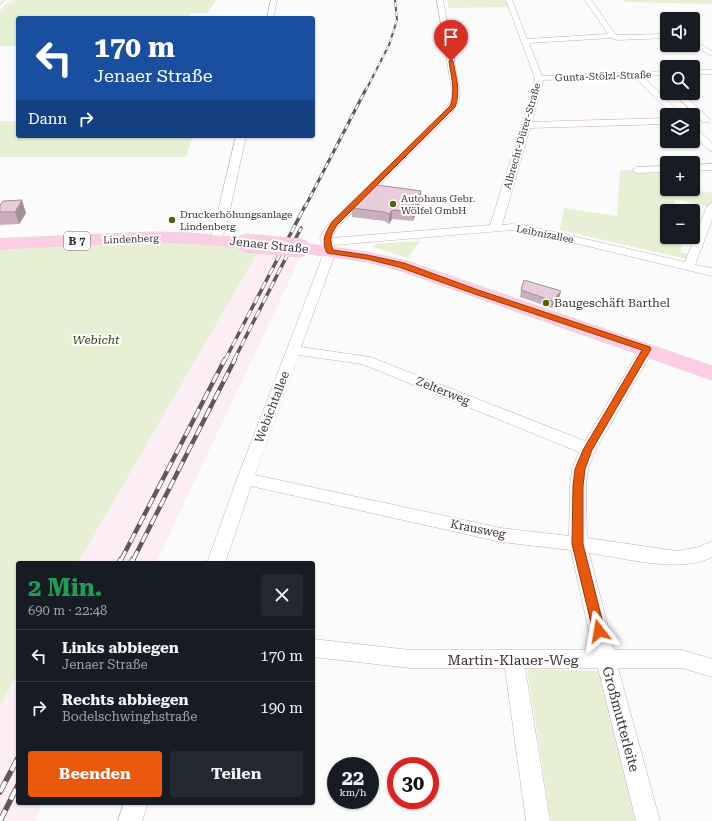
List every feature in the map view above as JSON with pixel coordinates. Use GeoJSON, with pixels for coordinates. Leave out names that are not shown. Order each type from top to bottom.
{"type":"FeatureCollection","features":[{"type":"Feature","properties":{"kind":"main road","name":"Lindenberg"},"geometry":{"type":"LineString","coordinates":[[0,244],[153,237],[215,240]]}},
{"type":"Feature","properties":{"kind":"main road","name":"Jenaer Straße"},"geometry":{"type":"LineString","coordinates":[[215,240],[301,248],[328,247],[402,265],[475,292],[647,349],[712,373]]}},
{"type":"Feature","properties":{"kind":"street"},"geometry":{"type":"LineString","coordinates":[[0,8],[9,0]]}},
{"type":"Feature","properties":{"kind":"street"},"geometry":{"type":"LineString","coordinates":[[270,16],[274,0]]}},
{"type":"Feature","properties":{"kind":"street","name":"Webichtallee"},"geometry":{"type":"LineString","coordinates":[[217,561],[245,479],[294,350],[328,247],[327,235],[334,224],[448,112],[454,102],[456,92],[440,0]]}},
{"type":"Feature","properties":{"kind":"street","name":"Albrecht-Dürer-Straße"},"geometry":{"type":"LineString","coordinates":[[495,228],[536,93],[539,78],[509,0]]}},
{"type":"Feature","properties":{"kind":"street"},"geometry":{"type":"LineString","coordinates":[[588,0],[612,36]]}},
{"type":"Feature","properties":{"kind":"street"},"geometry":{"type":"LineString","coordinates":[[524,41],[602,36],[612,36],[618,38],[660,36]]}},
{"type":"Feature","properties":{"kind":"street"},"geometry":{"type":"LineString","coordinates":[[700,46],[712,54]]}},
{"type":"Feature","properties":{"kind":"street"},"geometry":{"type":"LineString","coordinates":[[700,72],[712,72]]}},
{"type":"Feature","properties":{"kind":"street"},"geometry":{"type":"LineString","coordinates":[[636,74],[671,108]]}},
{"type":"Feature","properties":{"kind":"street"},"geometry":{"type":"LineString","coordinates":[[657,74],[660,77]]}},
{"type":"Feature","properties":{"kind":"street","name":"Gunta-Stölzl-Straße"},"geometry":{"type":"LineString","coordinates":[[539,78],[660,74]]}},
{"type":"Feature","properties":{"kind":"street"},"geometry":{"type":"LineString","coordinates":[[685,100],[709,120]]}},
{"type":"Feature","properties":{"kind":"street"},"geometry":{"type":"LineString","coordinates":[[526,125],[660,121]]}},
{"type":"Feature","properties":{"kind":"street"},"geometry":{"type":"LineString","coordinates":[[700,137],[712,148]]}},
{"type":"Feature","properties":{"kind":"street"},"geometry":{"type":"LineString","coordinates":[[215,240],[220,228],[241,138]]}},
{"type":"Feature","properties":{"kind":"street"},"geometry":{"type":"LineString","coordinates":[[700,168],[712,167]]}},
{"type":"Feature","properties":{"kind":"street"},"geometry":{"type":"LineString","coordinates":[[637,170],[660,169]]}},
{"type":"Feature","properties":{"kind":"street"},"geometry":{"type":"LineString","coordinates":[[689,266],[709,223],[712,206]]}},
{"type":"Feature","properties":{"kind":"street","name":"Leibnizallee"},"geometry":{"type":"LineString","coordinates":[[328,247],[512,227],[529,229],[712,272]]}},
{"type":"Feature","properties":{"kind":"street","name":"Großmutterleite"},"geometry":{"type":"LineString","coordinates":[[647,349],[588,450],[580,469],[578,486],[578,544],[606,660],[648,821]]}},
{"type":"Feature","properties":{"kind":"street","name":"Zelterweg"},"geometry":{"type":"LineString","coordinates":[[294,350],[365,360],[588,450]]}},
{"type":"Feature","properties":{"kind":"street","name":"Krausweg"},"geometry":{"type":"LineString","coordinates":[[245,479],[501,535],[677,558],[704,553],[712,548]]}},
{"type":"Feature","properties":{"kind":"street","name":"Martin-Klauer-Weg"},"geometry":{"type":"LineString","coordinates":[[315,648],[410,659],[682,659],[712,668]]}},
{"type":"Feature","properties":{"kind":"street"},"geometry":{"type":"LineString","coordinates":[[514,660],[538,821]]}},
{"type":"Feature","properties":{"kind":"street"},"geometry":{"type":"LineString","coordinates":[[130,821],[135,805]]}},
{"type":"Feature","properties":{"kind":"shaded area"},"geometry":{"type":"Polygon","coordinates":[[[258,252],[301,256],[157,561],[79,561],[258,252]]]}},
{"type":"Feature","properties":{"kind":"shaded area"},"geometry":{"type":"Polygon","coordinates":[[[16,677],[16,805],[42,805],[35,821],[0,821],[0,706],[16,677]]]}},
{"type":"Feature","properties":{"kind":"green space"},"geometry":{"type":"Polygon","coordinates":[[[15,0],[216,0],[208,13],[190,13],[189,16],[16,16],[16,46],[0,46],[0,12],[15,0]]]}},
{"type":"Feature","properties":{"kind":"green space"},"geometry":{"type":"Polygon","coordinates":[[[447,0],[505,0],[508,7],[449,8],[447,0]]]}},
{"type":"Feature","properties":{"kind":"green space"},"geometry":{"type":"Polygon","coordinates":[[[624,0],[712,0],[712,4],[625,2],[624,0]]]}},
{"type":"Feature","properties":{"kind":"green space"},"geometry":{"type":"Polygon","coordinates":[[[0,121],[16,121],[16,138],[192,138],[186,157],[0,157],[0,121]]]}},
{"type":"Feature","properties":{"kind":"green space"},"geometry":{"type":"Polygon","coordinates":[[[660,169],[660,196],[700,196],[700,191],[712,193],[712,207],[676,200],[674,204],[660,204],[660,244],[683,244],[680,252],[693,255],[691,260],[560,230],[564,208],[617,216],[620,170],[660,169]]]}},
{"type":"Feature","properties":{"kind":"green space"},"geometry":{"type":"Polygon","coordinates":[[[420,241],[408,258],[373,247],[376,244],[420,241]]]}},
{"type":"Feature","properties":{"kind":"green space","name":"Webicht"},"geometry":{"type":"Polygon","coordinates":[[[170,242],[231,247],[258,252],[79,561],[16,561],[16,677],[0,706],[0,248],[170,242]]]}},
{"type":"Feature","properties":{"kind":"green space"},"geometry":{"type":"Polygon","coordinates":[[[527,669],[599,671],[636,821],[551,821],[527,669]]]}},
{"type":"Feature","properties":{"kind":"building"},"geometry":{"type":"Polygon","coordinates":[[[377,185],[421,191],[413,212],[392,210],[389,214],[352,208],[377,185]]]}},
{"type":"Feature","properties":{"kind":"building"},"geometry":{"type":"Polygon","coordinates":[[[22,200],[15,212],[0,212],[0,205],[3,201],[22,200]]]}},
{"type":"Feature","properties":{"kind":"building"},"geometry":{"type":"Polygon","coordinates":[[[524,280],[561,291],[553,301],[521,290],[524,280]]]}},
{"type":"Feature","properties":{"kind":"railway"},"geometry":{"type":"LineString","coordinates":[[366,90],[389,45],[397,20],[395,0]]}},
{"type":"Feature","properties":{"kind":"railway"},"geometry":{"type":"LineString","coordinates":[[305,207],[366,89]]}},
{"type":"Feature","properties":{"kind":"railway"},"geometry":{"type":"LineString","coordinates":[[225,360],[305,206]]}},
{"type":"Feature","properties":{"kind":"railway"},"geometry":{"type":"LineString","coordinates":[[234,360],[301,228]]}},
{"type":"Feature","properties":{"kind":"railway"},"geometry":{"type":"LineString","coordinates":[[121,560],[225,359]]}},
{"type":"Feature","properties":{"kind":"railway"},"geometry":{"type":"LineString","coordinates":[[133,560],[235,359]]}},
{"type":"Feature","properties":{"kind":"railway"},"geometry":{"type":"LineString","coordinates":[[0,792],[16,762]]}},
{"type":"Feature","properties":{"kind":"railway"},"geometry":{"type":"LineString","coordinates":[[0,821],[16,789]]}},
{"type":"Feature","properties":{"kind":"place","name":"Autohaus Gebr. Wölfel GmbH"},"geometry":{"type":"Point","coordinates":[393,204]}},
{"type":"Feature","properties":{"kind":"place","name":"Druckerhöhungsanlage Lindenberg"},"geometry":{"type":"Point","coordinates":[172,220]}},
{"type":"Feature","properties":{"kind":"place","name":"Baugeschäft Barthel"},"geometry":{"type":"Point","coordinates":[546,303]}},
{"type":"Feature","properties":{"kind":"route"},"geometry":{"type":"LineString","coordinates":[[451,61],[456,92],[456,98],[452,107],[334,224],[327,235],[327,242],[330,252],[367,257],[402,265],[475,292],[647,349],[588,450],[580,469],[578,486],[578,544],[599,631]]}}]}
